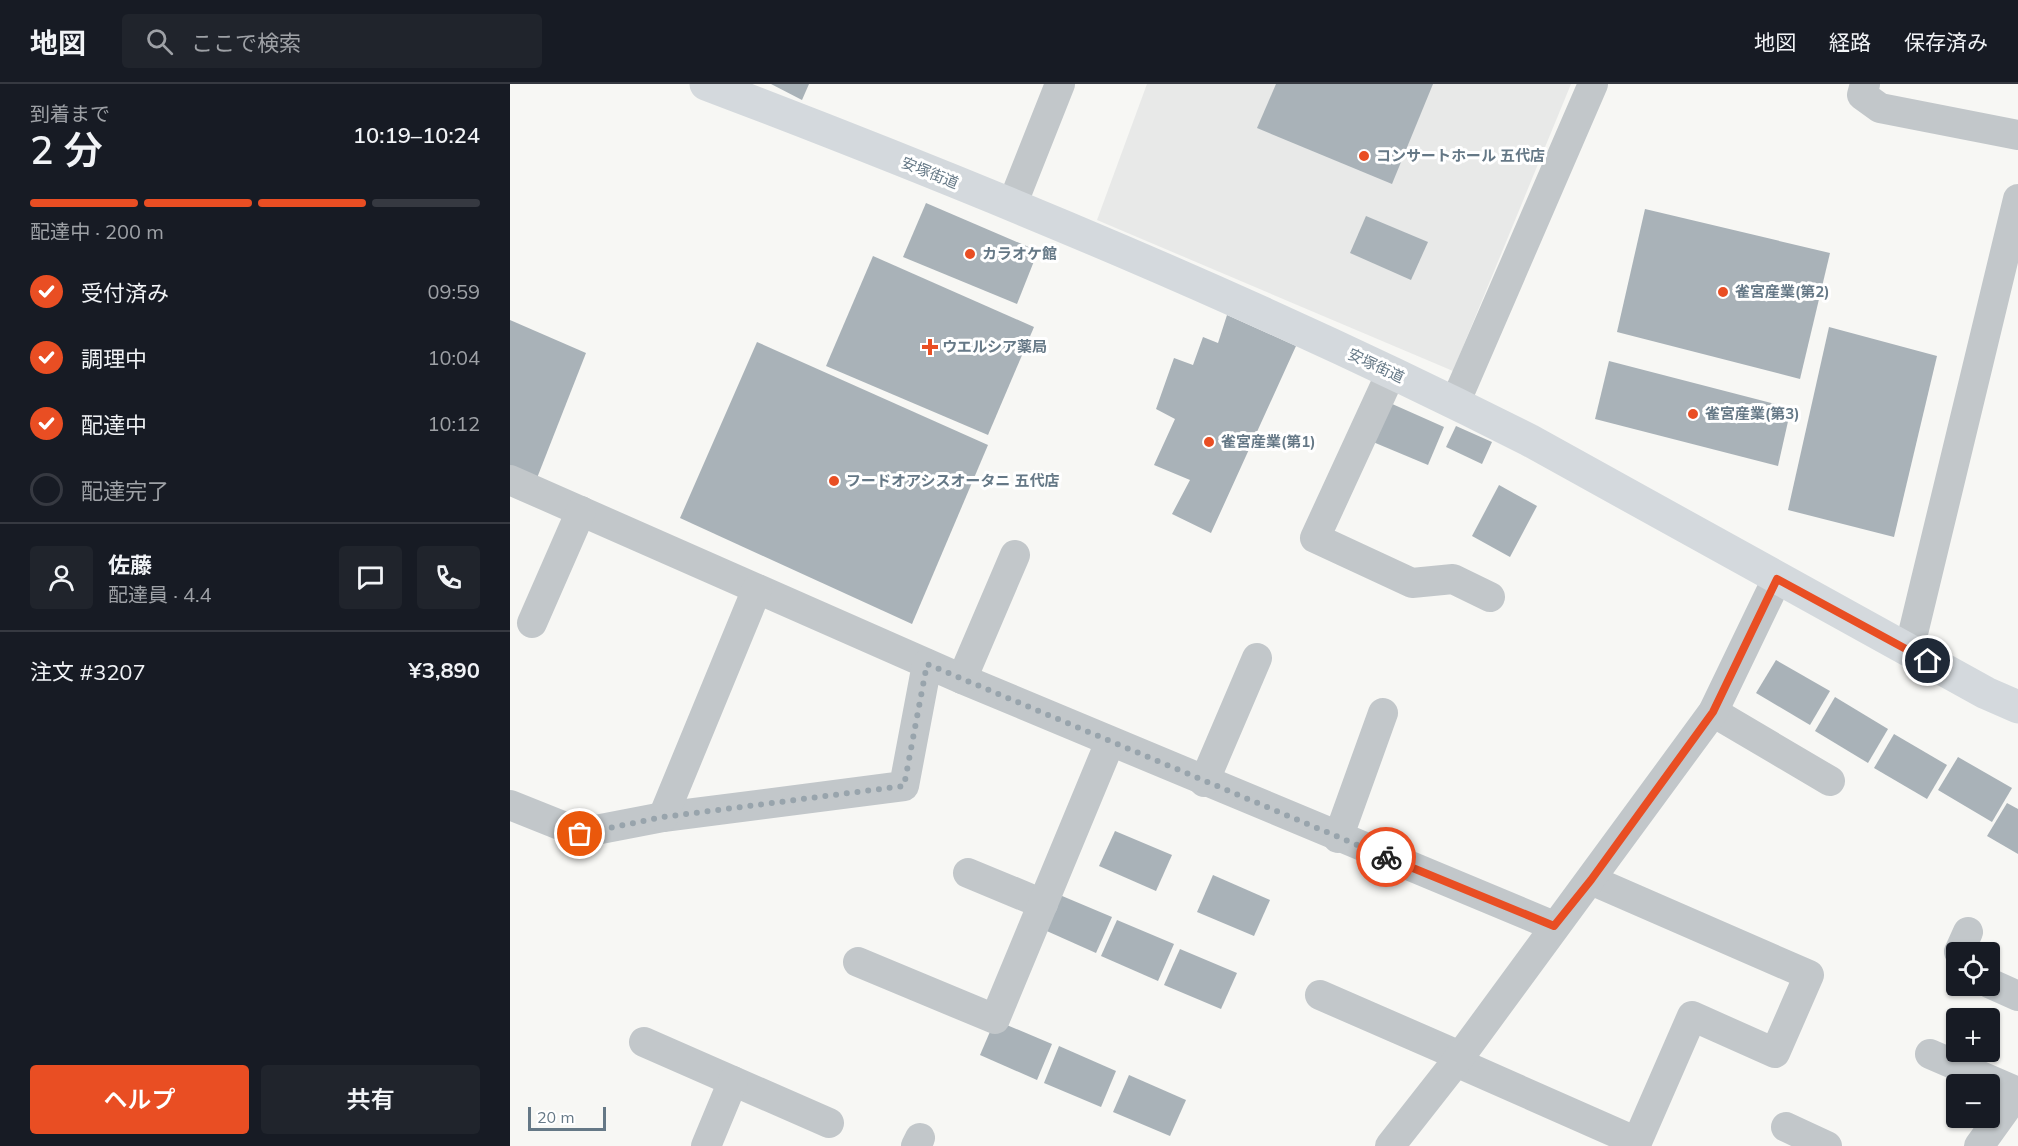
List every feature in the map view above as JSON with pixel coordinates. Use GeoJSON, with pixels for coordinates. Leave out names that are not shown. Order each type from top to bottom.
{"type":"FeatureCollection","features":[{"type":"Feature","properties":{"kind":"main road","name":"安塚街道"},"geometry":{"type":"LineString","coordinates":[[705,84],[1147,261],[1455,403],[1529,440],[1986,693],[2018,707]]}},
{"type":"Feature","properties":{"kind":"street"},"geometry":{"type":"LineString","coordinates":[[1012,205],[1060,84]]}},
{"type":"Feature","properties":{"kind":"street"},"geometry":{"type":"LineString","coordinates":[[1455,403],[1593,84]]}},
{"type":"Feature","properties":{"kind":"street"},"geometry":{"type":"LineString","coordinates":[[1865,84],[1862,95],[1880,108],[2018,135]]}},
{"type":"Feature","properties":{"kind":"street"},"geometry":{"type":"LineString","coordinates":[[1909,650],[2018,199]]}},
{"type":"Feature","properties":{"kind":"street"},"geometry":{"type":"LineString","coordinates":[[1391,373],[1315,538],[1412,583],[1453,579],[1490,597]]}},
{"type":"Feature","properties":{"kind":"street"},"geometry":{"type":"LineString","coordinates":[[510,480],[962,679],[1338,838],[1554,926]]}},
{"type":"Feature","properties":{"kind":"street"},"geometry":{"type":"LineString","coordinates":[[532,623],[581,511]]}},
{"type":"Feature","properties":{"kind":"street"},"geometry":{"type":"LineString","coordinates":[[962,679],[1015,555]]}},
{"type":"Feature","properties":{"kind":"street"},"geometry":{"type":"LineString","coordinates":[[1390,1146],[1458,1059],[1713,712],[1777,579]]}},
{"type":"Feature","properties":{"kind":"street"},"geometry":{"type":"LineString","coordinates":[[663,817],[757,590]]}},
{"type":"Feature","properties":{"kind":"street"},"geometry":{"type":"LineString","coordinates":[[1204,782],[1257,658]]}},
{"type":"Feature","properties":{"kind":"street"},"geometry":{"type":"LineString","coordinates":[[510,805],[580,834],[663,817],[904,786],[927,664]]}},
{"type":"Feature","properties":{"kind":"street"},"geometry":{"type":"LineString","coordinates":[[1713,712],[1830,782]]}},
{"type":"Feature","properties":{"kind":"street"},"geometry":{"type":"LineString","coordinates":[[1338,838],[1383,713]]}},
{"type":"Feature","properties":{"kind":"street"},"geometry":{"type":"LineString","coordinates":[[858,962],[995,1018],[1110,742]]}},
{"type":"Feature","properties":{"kind":"street"},"geometry":{"type":"LineString","coordinates":[[968,873],[1043,904]]}},
{"type":"Feature","properties":{"kind":"street"},"geometry":{"type":"LineString","coordinates":[[1320,995],[1637,1142],[1692,1016],[1775,1053],[1809,975],[1591,880]]}},
{"type":"Feature","properties":{"kind":"street"},"geometry":{"type":"LineString","coordinates":[[2000,988],[2018,996]]}},
{"type":"Feature","properties":{"kind":"street"},"geometry":{"type":"LineString","coordinates":[[644,1042],[829,1123]]}},
{"type":"Feature","properties":{"kind":"street"},"geometry":{"type":"LineString","coordinates":[[1930,1054],[2018,1092],[1980,1146]]}},
{"type":"Feature","properties":{"kind":"street"},"geometry":{"type":"LineString","coordinates":[[706,1146],[734,1081]]}},
{"type":"Feature","properties":{"kind":"street"},"geometry":{"type":"LineString","coordinates":[[1786,1127],[1827,1146]]}},
{"type":"Feature","properties":{"kind":"shaded area"},"geometry":{"type":"Polygon","coordinates":[[[1147,84],[1571,84],[1453,371],[1097,220],[1147,84]]]}},
{"type":"Feature","properties":{"kind":"building"},"geometry":{"type":"Polygon","coordinates":[[[771,84],[809,84],[802,100],[771,84]]]}},
{"type":"Feature","properties":{"kind":"building","name":"コンサートホール 五代店"},"geometry":{"type":"Polygon","coordinates":[[[1276,84],[1433,84],[1392,184],[1257,128],[1276,84]]]}},
{"type":"Feature","properties":{"kind":"building","name":"カラオケ館"},"geometry":{"type":"Polygon","coordinates":[[[926,203],[1038,251],[1017,304],[903,257],[926,203]]]}},
{"type":"Feature","properties":{"kind":"building","name":"雀宮産業(第2)"},"geometry":{"type":"Polygon","coordinates":[[[1645,209],[1830,253],[1800,379],[1617,332],[1645,209]]]}},
{"type":"Feature","properties":{"kind":"building"},"geometry":{"type":"Polygon","coordinates":[[[1366,216],[1428,242],[1411,280],[1350,253],[1366,216]]]}},
{"type":"Feature","properties":{"kind":"building","name":"ウエルシア薬局"},"geometry":{"type":"Polygon","coordinates":[[[873,256],[1034,327],[988,435],[826,366],[873,256]]]}},
{"type":"Feature","properties":{"kind":"building","name":"雀宮産業(第1)"},"geometry":{"type":"Polygon","coordinates":[[[1227,315],[1296,346],[1211,533],[1172,514],[1190,480],[1154,465],[1175,419],[1156,409],[1174,358],[1193,365],[1203,337],[1218,343],[1227,315]]]}},
{"type":"Feature","properties":{"kind":"building"},"geometry":{"type":"Polygon","coordinates":[[[510,320],[586,353],[537,478],[510,466],[510,320]]]}},
{"type":"Feature","properties":{"kind":"building"},"geometry":{"type":"Polygon","coordinates":[[[1829,327],[1937,356],[1894,537],[1788,510],[1829,327]]]}},
{"type":"Feature","properties":{"kind":"building","name":"フードオアシスオータニ 五代店"},"geometry":{"type":"Polygon","coordinates":[[[757,342],[988,445],[912,624],[680,518],[757,342]]]}},
{"type":"Feature","properties":{"kind":"building","name":"雀宮産業(第3)"},"geometry":{"type":"Polygon","coordinates":[[[1609,361],[1791,408],[1778,466],[1595,419],[1609,361]]]}},
{"type":"Feature","properties":{"kind":"building"},"geometry":{"type":"Polygon","coordinates":[[[1390,403],[1444,427],[1428,465],[1373,442],[1390,403]]]}},
{"type":"Feature","properties":{"kind":"building"},"geometry":{"type":"Polygon","coordinates":[[[1456,426],[1492,442],[1482,464],[1446,447],[1456,426]]]}},
{"type":"Feature","properties":{"kind":"building"},"geometry":{"type":"Polygon","coordinates":[[[1499,485],[1537,506],[1510,557],[1472,536],[1499,485]]]}},
{"type":"Feature","properties":{"kind":"building"},"geometry":{"type":"Polygon","coordinates":[[[1776,660],[1830,691],[1810,725],[1756,693],[1776,660]]]}},
{"type":"Feature","properties":{"kind":"building"},"geometry":{"type":"Polygon","coordinates":[[[1835,697],[1888,729],[1868,763],[1815,731],[1835,697]]]}},
{"type":"Feature","properties":{"kind":"building"},"geometry":{"type":"Polygon","coordinates":[[[1894,734],[1947,765],[1927,799],[1874,768],[1894,734]]]}},
{"type":"Feature","properties":{"kind":"building"},"geometry":{"type":"Polygon","coordinates":[[[1958,757],[2012,788],[1992,822],[1938,790],[1958,757]]]}},
{"type":"Feature","properties":{"kind":"building"},"geometry":{"type":"Polygon","coordinates":[[[2007,803],[2018,809],[2018,854],[1987,836],[2007,803]]]}},
{"type":"Feature","properties":{"kind":"building"},"geometry":{"type":"Polygon","coordinates":[[[1115,831],[1172,855],[1156,891],[1099,866],[1115,831]]]}},
{"type":"Feature","properties":{"kind":"building"},"geometry":{"type":"Polygon","coordinates":[[[1213,875],[1270,900],[1254,936],[1197,912],[1213,875]]]}},
{"type":"Feature","properties":{"kind":"building"},"geometry":{"type":"Polygon","coordinates":[[[1055,893],[1112,917],[1096,953],[1040,928],[1055,893]]]}},
{"type":"Feature","properties":{"kind":"building"},"geometry":{"type":"Polygon","coordinates":[[[1117,920],[1174,944],[1158,981],[1101,956],[1117,920]]]}},
{"type":"Feature","properties":{"kind":"building"},"geometry":{"type":"Polygon","coordinates":[[[1180,949],[1237,973],[1221,1009],[1164,985],[1180,949]]]}},
{"type":"Feature","properties":{"kind":"building"},"geometry":{"type":"Polygon","coordinates":[[[995,1020],[1052,1044],[1037,1080],[980,1055],[995,1020]]]}},
{"type":"Feature","properties":{"kind":"building"},"geometry":{"type":"Polygon","coordinates":[[[1059,1046],[1116,1071],[1101,1107],[1044,1083],[1059,1046]]]}},
{"type":"Feature","properties":{"kind":"building"},"geometry":{"type":"Polygon","coordinates":[[[1129,1075],[1186,1100],[1170,1136],[1113,1112],[1129,1075]]]}},
{"type":"Feature","properties":{"kind":"way so far"},"geometry":{"type":"LineString","coordinates":[[580,834],[663,817],[904,786],[927,664],[1386,857]]}},
{"type":"Feature","properties":{"kind":"place","name":"コンサートホール 五代店"},"geometry":{"type":"Point","coordinates":[1364,156]}},
{"type":"Feature","properties":{"kind":"place","name":"カラオケ館"},"geometry":{"type":"Point","coordinates":[970,254]}},
{"type":"Feature","properties":{"kind":"place","name":"雀宮産業(第2)"},"geometry":{"type":"Point","coordinates":[1723,292]}},
{"type":"Feature","properties":{"kind":"place","name":"ウエルシア薬局"},"geometry":{"type":"Point","coordinates":[930,347]}},
{"type":"Feature","properties":{"kind":"place","name":"雀宮産業(第3)"},"geometry":{"type":"Point","coordinates":[1693,414]}},
{"type":"Feature","properties":{"kind":"place","name":"雀宮産業(第1)"},"geometry":{"type":"Point","coordinates":[1209,442]}},
{"type":"Feature","properties":{"kind":"place","name":"フードオアシスオータニ 五代店"},"geometry":{"type":"Point","coordinates":[834,481]}},
{"type":"Feature","properties":{"kind":"route"},"geometry":{"type":"LineString","coordinates":[[1386,857],[1554,926],[1591,880],[1713,712],[1777,579],[1928,661]]}}]}
